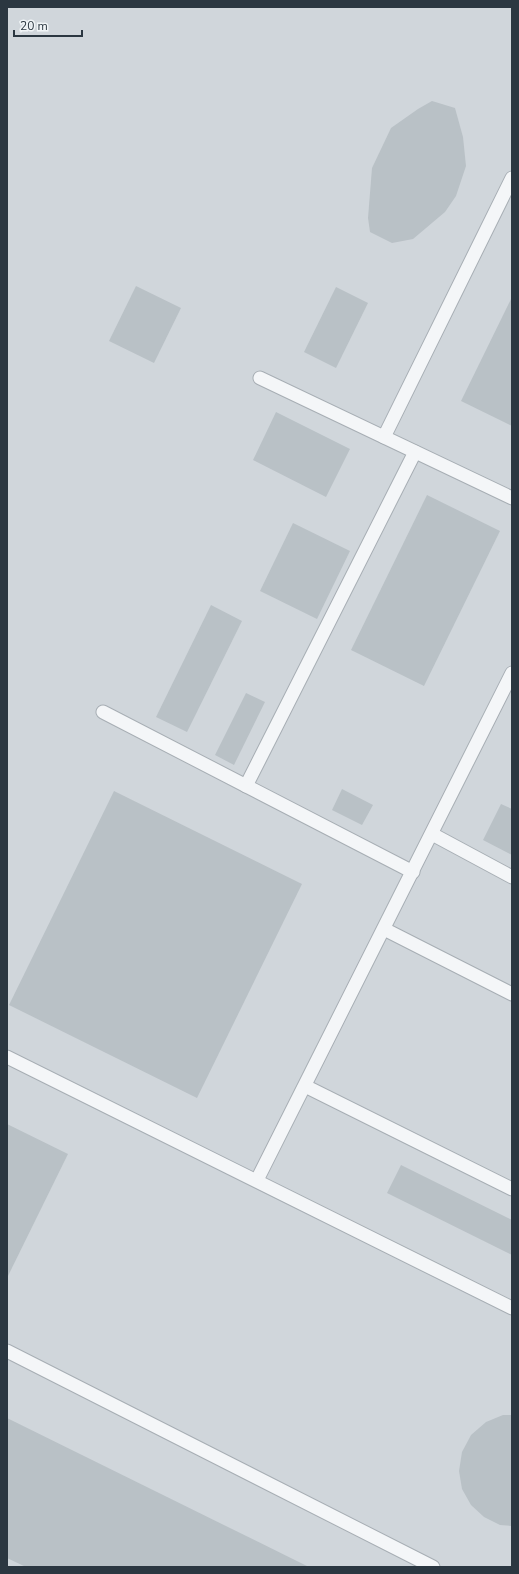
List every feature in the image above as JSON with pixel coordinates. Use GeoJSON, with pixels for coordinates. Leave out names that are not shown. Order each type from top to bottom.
{"type":"FeatureCollection","features":[{"type":"Feature","properties":{"kind":"lane"},"geometry":{"type":"LineString","coordinates":[[384,437],[512,178]]}},
{"type":"Feature","properties":{"kind":"lane"},"geometry":{"type":"LineString","coordinates":[[260,378],[512,498]]}},
{"type":"Feature","properties":{"kind":"lane"},"geometry":{"type":"LineString","coordinates":[[246,786],[415,452]]}},
{"type":"Feature","properties":{"kind":"lane"},"geometry":{"type":"LineString","coordinates":[[257,1180],[512,673]]}},
{"type":"Feature","properties":{"kind":"lane"},"geometry":{"type":"LineString","coordinates":[[104,712],[413,872]]}},
{"type":"Feature","properties":{"kind":"lane"},"geometry":{"type":"LineString","coordinates":[[432,834],[512,877]]}},
{"type":"Feature","properties":{"kind":"lane"},"geometry":{"type":"LineString","coordinates":[[384,929],[512,994]]}},
{"type":"Feature","properties":{"kind":"lane"},"geometry":{"type":"LineString","coordinates":[[7,1057],[512,1308]]}},
{"type":"Feature","properties":{"kind":"lane"},"geometry":{"type":"LineString","coordinates":[[305,1086],[512,1189]]}},
{"type":"Feature","properties":{"kind":"lane"},"geometry":{"type":"LineString","coordinates":[[7,1351],[433,1567]]}},
{"type":"Feature","properties":{"kind":"shaded area"},"geometry":{"type":"Polygon","coordinates":[[[7,7],[512,7],[512,1567],[7,1567],[7,7]]]}},
{"type":"Feature","properties":{"kind":"building"},"geometry":{"type":"Polygon","coordinates":[[[432,101],[455,108],[463,137],[466,166],[456,196],[445,212],[413,239],[392,243],[370,232],[368,218],[372,168],[391,128],[432,101]]]}},
{"type":"Feature","properties":{"kind":"building"},"geometry":{"type":"Polygon","coordinates":[[[136,286],[181,308],[154,363],[109,341],[136,286]]]}},
{"type":"Feature","properties":{"kind":"building"},"geometry":{"type":"Polygon","coordinates":[[[336,287],[368,303],[336,368],[304,352],[336,287]]]}},
{"type":"Feature","properties":{"kind":"building"},"geometry":{"type":"Polygon","coordinates":[[[512,297],[512,426],[461,401],[512,297]]]}},
{"type":"Feature","properties":{"kind":"building"},"geometry":{"type":"Polygon","coordinates":[[[276,412],[350,449],[326,497],[253,460],[276,412]]]}},
{"type":"Feature","properties":{"kind":"building"},"geometry":{"type":"Polygon","coordinates":[[[427,495],[500,531],[424,686],[351,650],[427,495]]]}},
{"type":"Feature","properties":{"kind":"building"},"geometry":{"type":"Polygon","coordinates":[[[293,523],[350,551],[317,619],[260,591],[293,523]]]}},
{"type":"Feature","properties":{"kind":"building"},"geometry":{"type":"Polygon","coordinates":[[[211,605],[242,621],[187,732],[156,717],[211,605]]]}},
{"type":"Feature","properties":{"kind":"building"},"geometry":{"type":"Polygon","coordinates":[[[246,693],[265,702],[234,765],[215,755],[246,693]]]}},
{"type":"Feature","properties":{"kind":"building"},"geometry":{"type":"Polygon","coordinates":[[[342,789],[373,805],[362,825],[332,810],[342,789]]]}},
{"type":"Feature","properties":{"kind":"building"},"geometry":{"type":"Polygon","coordinates":[[[114,791],[302,884],[197,1098],[9,1005],[114,791]]]}},
{"type":"Feature","properties":{"kind":"building"},"geometry":{"type":"Polygon","coordinates":[[[501,804],[512,809],[512,855],[483,840],[501,804]]]}},
{"type":"Feature","properties":{"kind":"building"},"geometry":{"type":"Polygon","coordinates":[[[7,1124],[68,1154],[7,1278],[7,1124]]]}},
{"type":"Feature","properties":{"kind":"building"},"geometry":{"type":"Polygon","coordinates":[[[401,1165],[512,1220],[512,1255],[387,1193],[401,1165]]]}},
{"type":"Feature","properties":{"kind":"building"},"geometry":{"type":"Polygon","coordinates":[[[503,1415],[512,1415],[512,1526],[500,1525],[484,1517],[471,1505],[462,1489],[459,1471],[462,1452],[471,1435],[486,1422],[503,1415]]]}},
{"type":"Feature","properties":{"kind":"building"},"geometry":{"type":"Polygon","coordinates":[[[7,1418],[309,1567],[26,1567],[7,1558],[7,1418]]]}}]}
